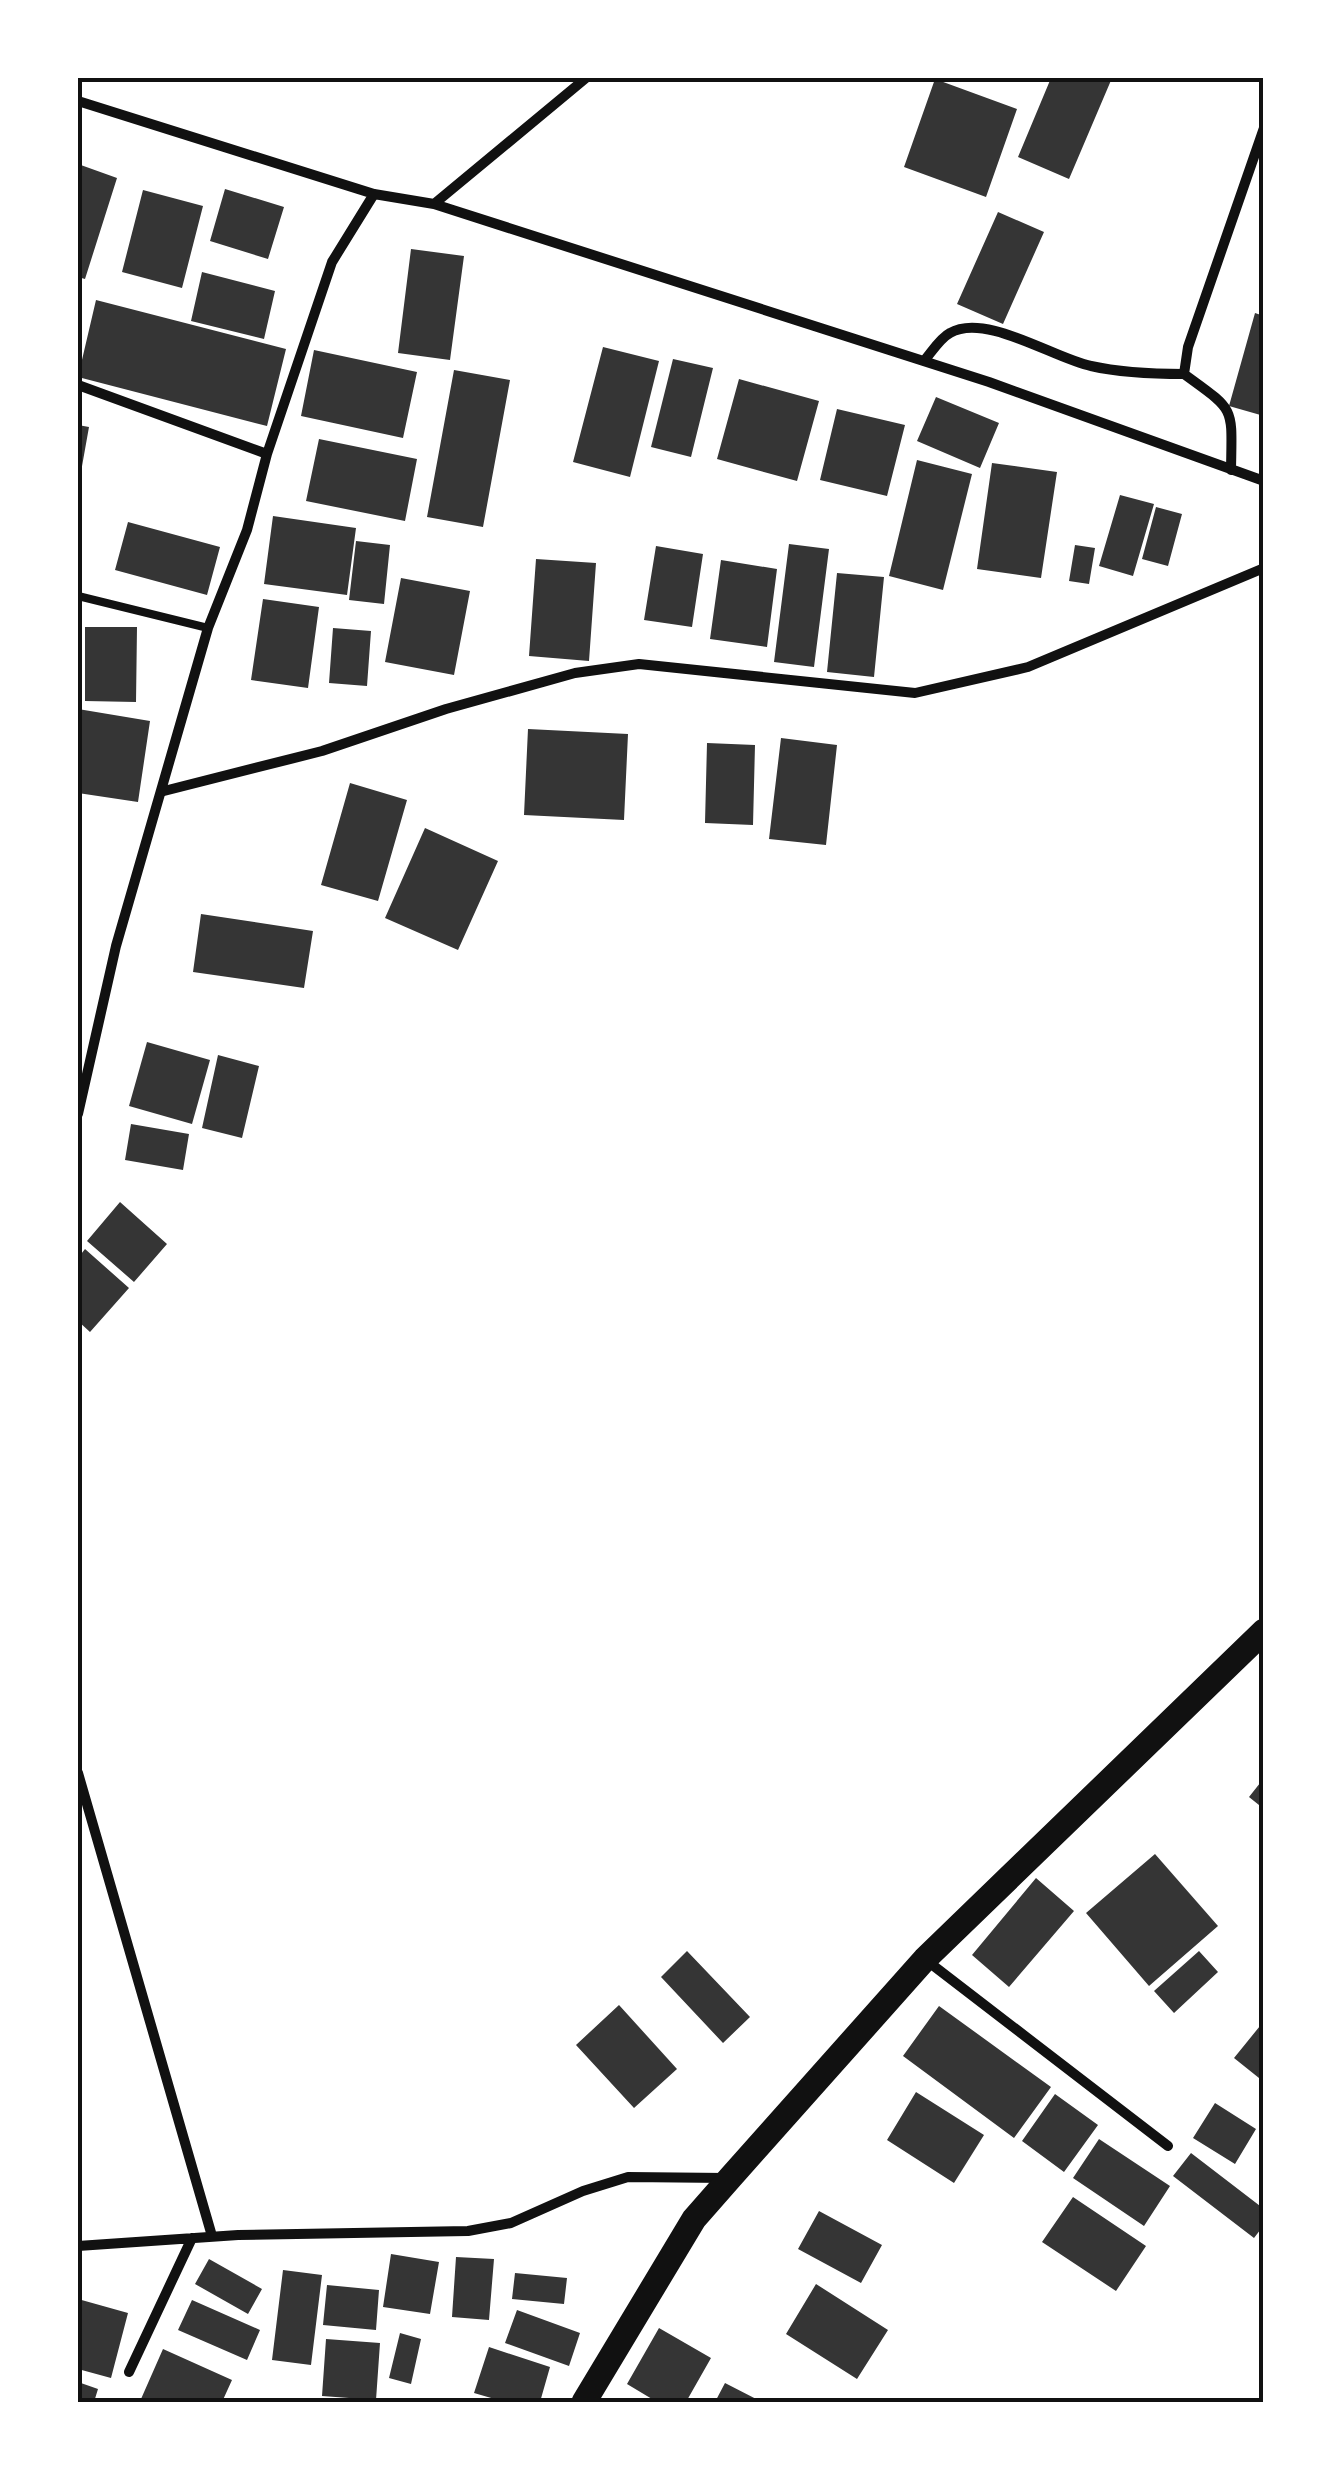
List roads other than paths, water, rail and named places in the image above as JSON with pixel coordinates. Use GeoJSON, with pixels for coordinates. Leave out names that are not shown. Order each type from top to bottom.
{"type":"FeatureCollection","features":[{"type":"Feature","properties":{"kind":"main road"},"geometry":{"type":"LineString","coordinates":[[584,2402],[694,2220],[730,2178],[926,1959],[1260,1642]]}},
{"type":"Feature","properties":{"kind":"street"},"geometry":{"type":"LineString","coordinates":[[434,204],[586,78]]}},
{"type":"Feature","properties":{"kind":"street"},"geometry":{"type":"LineString","coordinates":[[78,101],[374,194],[434,204],[924,361],[1264,481]]}},
{"type":"Feature","properties":{"kind":"street"},"geometry":{"type":"LineString","coordinates":[[1184,374],[1188,348],[1264,128]]}},
{"type":"Feature","properties":{"kind":"street"},"geometry":{"type":"LineString","coordinates":[[78,1114],[116,946],[164,791],[208,628],[247,530],[267,454],[332,262],[374,194]]}},
{"type":"Feature","properties":{"kind":"street"},"geometry":{"type":"LineString","coordinates":[[924,361],[950,332],[971,328],[997,332],[1087,366],[1136,374],[1184,374],[1222,399],[1232,416],[1230,470]]}},
{"type":"Feature","properties":{"kind":"street"},"geometry":{"type":"LineString","coordinates":[[78,385],[267,454]]}},
{"type":"Feature","properties":{"kind":"street"},"geometry":{"type":"LineString","coordinates":[[164,791],[322,751],[446,709],[575,673],[638,664],[915,693],[1028,667],[1264,568]]}},
{"type":"Feature","properties":{"kind":"street"},"geometry":{"type":"LineString","coordinates":[[78,1773],[212,2236]]}},
{"type":"Feature","properties":{"kind":"street"},"geometry":{"type":"LineString","coordinates":[[926,1959],[1168,2146]]}},
{"type":"Feature","properties":{"kind":"street"},"geometry":{"type":"LineString","coordinates":[[78,2246],[212,2236],[468,2232],[511,2223],[583,2191],[628,2178],[730,2178]]}},
{"type":"Feature","properties":{"kind":"street"},"geometry":{"type":"LineString","coordinates":[[129,2372],[192,2238]]}},
{"type":"Feature","properties":{"kind":"lane"},"geometry":{"type":"LineString","coordinates":[[78,596],[208,628]]}}]}
